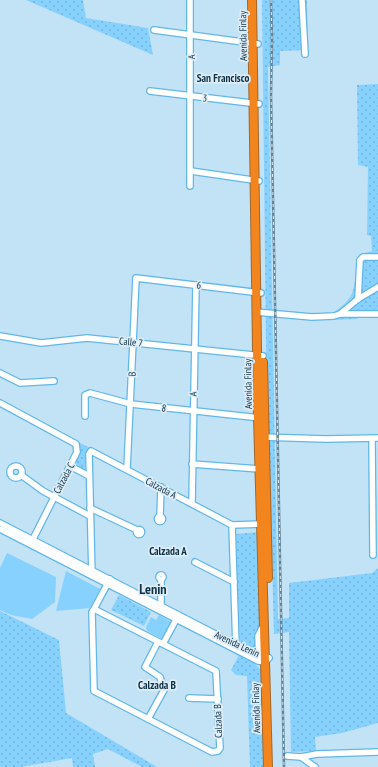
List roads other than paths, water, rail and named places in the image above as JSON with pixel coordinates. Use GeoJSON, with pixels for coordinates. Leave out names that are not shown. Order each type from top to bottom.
{"type":"FeatureCollection","features":[{"type":"Feature","properties":{"kind":"highway","name":"Avenida Finlay"},"geometry":{"type":"LineString","coordinates":[[252,0],[256,44]]}},
{"type":"Feature","properties":{"kind":"highway","name":"Avenida Finlay"},"geometry":{"type":"LineString","coordinates":[[258,0],[256,44],[256,181],[264,524],[263,658],[272,767]]}},
{"type":"Feature","properties":{"kind":"highway","name":"Avenida Finlay"},"geometry":{"type":"LineString","coordinates":[[264,524],[263,658],[268,767]]}},
{"type":"Feature","properties":{"kind":"street","name":"A"},"geometry":{"type":"LineString","coordinates":[[190,0],[190,186]]}},
{"type":"Feature","properties":{"kind":"street"},"geometry":{"type":"LineString","coordinates":[[302,0],[305,54]]}},
{"type":"Feature","properties":{"kind":"street"},"geometry":{"type":"LineString","coordinates":[[154,30],[256,44]]}},
{"type":"Feature","properties":{"kind":"street","name":"3"},"geometry":{"type":"LineString","coordinates":[[150,91],[256,104]]}},
{"type":"Feature","properties":{"kind":"street"},"geometry":{"type":"LineString","coordinates":[[191,171],[256,181]]}},
{"type":"Feature","properties":{"kind":"street"},"geometry":{"type":"LineString","coordinates":[[358,298],[360,260],[363,257],[378,256]]}},
{"type":"Feature","properties":{"kind":"street","name":"6"},"geometry":{"type":"LineString","coordinates":[[136,278],[259,293]]}},
{"type":"Feature","properties":{"kind":"street","name":"B"},"geometry":{"type":"LineString","coordinates":[[127,469],[136,278]]}},
{"type":"Feature","properties":{"kind":"street","name":"A"},"geometry":{"type":"LineString","coordinates":[[192,503],[192,411],[196,285]]}},
{"type":"Feature","properties":{"kind":"street"},"geometry":{"type":"LineString","coordinates":[[340,314],[358,298],[378,287]]}},
{"type":"Feature","properties":{"kind":"street"},"geometry":{"type":"LineString","coordinates":[[259,313],[312,316],[378,314]]}},
{"type":"Feature","properties":{"kind":"street","name":"Calle 7"},"geometry":{"type":"LineString","coordinates":[[0,336],[41,343],[87,338],[260,356]]}},
{"type":"Feature","properties":{"kind":"street"},"geometry":{"type":"LineString","coordinates":[[0,373],[20,383],[54,381]]}},
{"type":"Feature","properties":{"kind":"street","name":"8"},"geometry":{"type":"LineString","coordinates":[[85,416],[85,395],[90,393],[131,404],[261,418]]}},
{"type":"Feature","properties":{"kind":"street","name":"Calzada C"},"geometry":{"type":"LineString","coordinates":[[0,403],[76,444],[77,452],[32,542]]}},
{"type":"Feature","properties":{"kind":"street"},"geometry":{"type":"LineString","coordinates":[[262,436],[326,439],[375,438],[373,556]]}},
{"type":"Feature","properties":{"kind":"street","name":"Calzada A"},"geometry":{"type":"LineString","coordinates":[[92,573],[89,476],[89,454],[91,451],[232,525]]}},
{"type":"Feature","properties":{"kind":"street"},"geometry":{"type":"LineString","coordinates":[[192,464],[263,469]]}},
{"type":"Feature","properties":{"kind":"street"},"geometry":{"type":"LineString","coordinates":[[70,466],[89,476]]}},
{"type":"Feature","properties":{"kind":"street"},"geometry":{"type":"LineString","coordinates":[[21,475],[43,491],[90,516]]}},
{"type":"Feature","properties":{"kind":"street"},"geometry":{"type":"LineString","coordinates":[[160,516],[161,487]]}},
{"type":"Feature","properties":{"kind":"street"},"geometry":{"type":"LineString","coordinates":[[90,508],[137,530]]}},
{"type":"Feature","properties":{"kind":"street","name":"Avenida Lenin"},"geometry":{"type":"LineString","coordinates":[[0,523],[32,542],[109,582],[236,647],[263,658]]}},
{"type":"Feature","properties":{"kind":"street"},"geometry":{"type":"LineString","coordinates":[[236,647],[232,525],[264,524]]}},
{"type":"Feature","properties":{"kind":"street","name":"Avenida Lenin"},"geometry":{"type":"LineString","coordinates":[[0,529],[32,542]]}},
{"type":"Feature","properties":{"kind":"street"},"geometry":{"type":"LineString","coordinates":[[195,562],[234,582]]}},
{"type":"Feature","properties":{"kind":"street"},"geometry":{"type":"LineString","coordinates":[[161,580],[161,606]]}},
{"type":"Feature","properties":{"kind":"street","name":"Avenida Lenin"},"geometry":{"type":"LineString","coordinates":[[109,582],[161,606],[178,617]]}},
{"type":"Feature","properties":{"kind":"street","name":"Calzada B"},"geometry":{"type":"LineString","coordinates":[[94,609],[216,671],[220,748],[215,752],[94,691],[92,612],[109,582]]}},
{"type":"Feature","properties":{"kind":"street"},"geometry":{"type":"LineString","coordinates":[[148,719],[164,690],[160,677],[145,668],[178,617]]}},
{"type":"Feature","properties":{"kind":"street"},"geometry":{"type":"LineString","coordinates":[[189,698],[218,700]]}},
{"type":"Feature","properties":{"kind":"street"},"geometry":{"type":"LineString","coordinates":[[287,756],[301,757],[317,754],[378,752]]}},
{"type":"Feature","properties":{"kind":"street"},"geometry":{"type":"LineString","coordinates":[[301,757],[315,767]]}},
{"type":"Feature","properties":{"kind":"railway"},"geometry":{"type":"LineString","coordinates":[[271,0],[271,95],[284,767]]}},
{"type":"Feature","properties":{"kind":"district","name":"San Francisco"},"geometry":{"type":"Point","coordinates":[223,78]}},
{"type":"Feature","properties":{"kind":"district","name":"Calzada A"},"geometry":{"type":"Point","coordinates":[168,551]}},
{"type":"Feature","properties":{"kind":"district","name":"Lenin"},"geometry":{"type":"Point","coordinates":[153,589]}},
{"type":"Feature","properties":{"kind":"district","name":"Calzada B"},"geometry":{"type":"Point","coordinates":[157,685]}}]}
